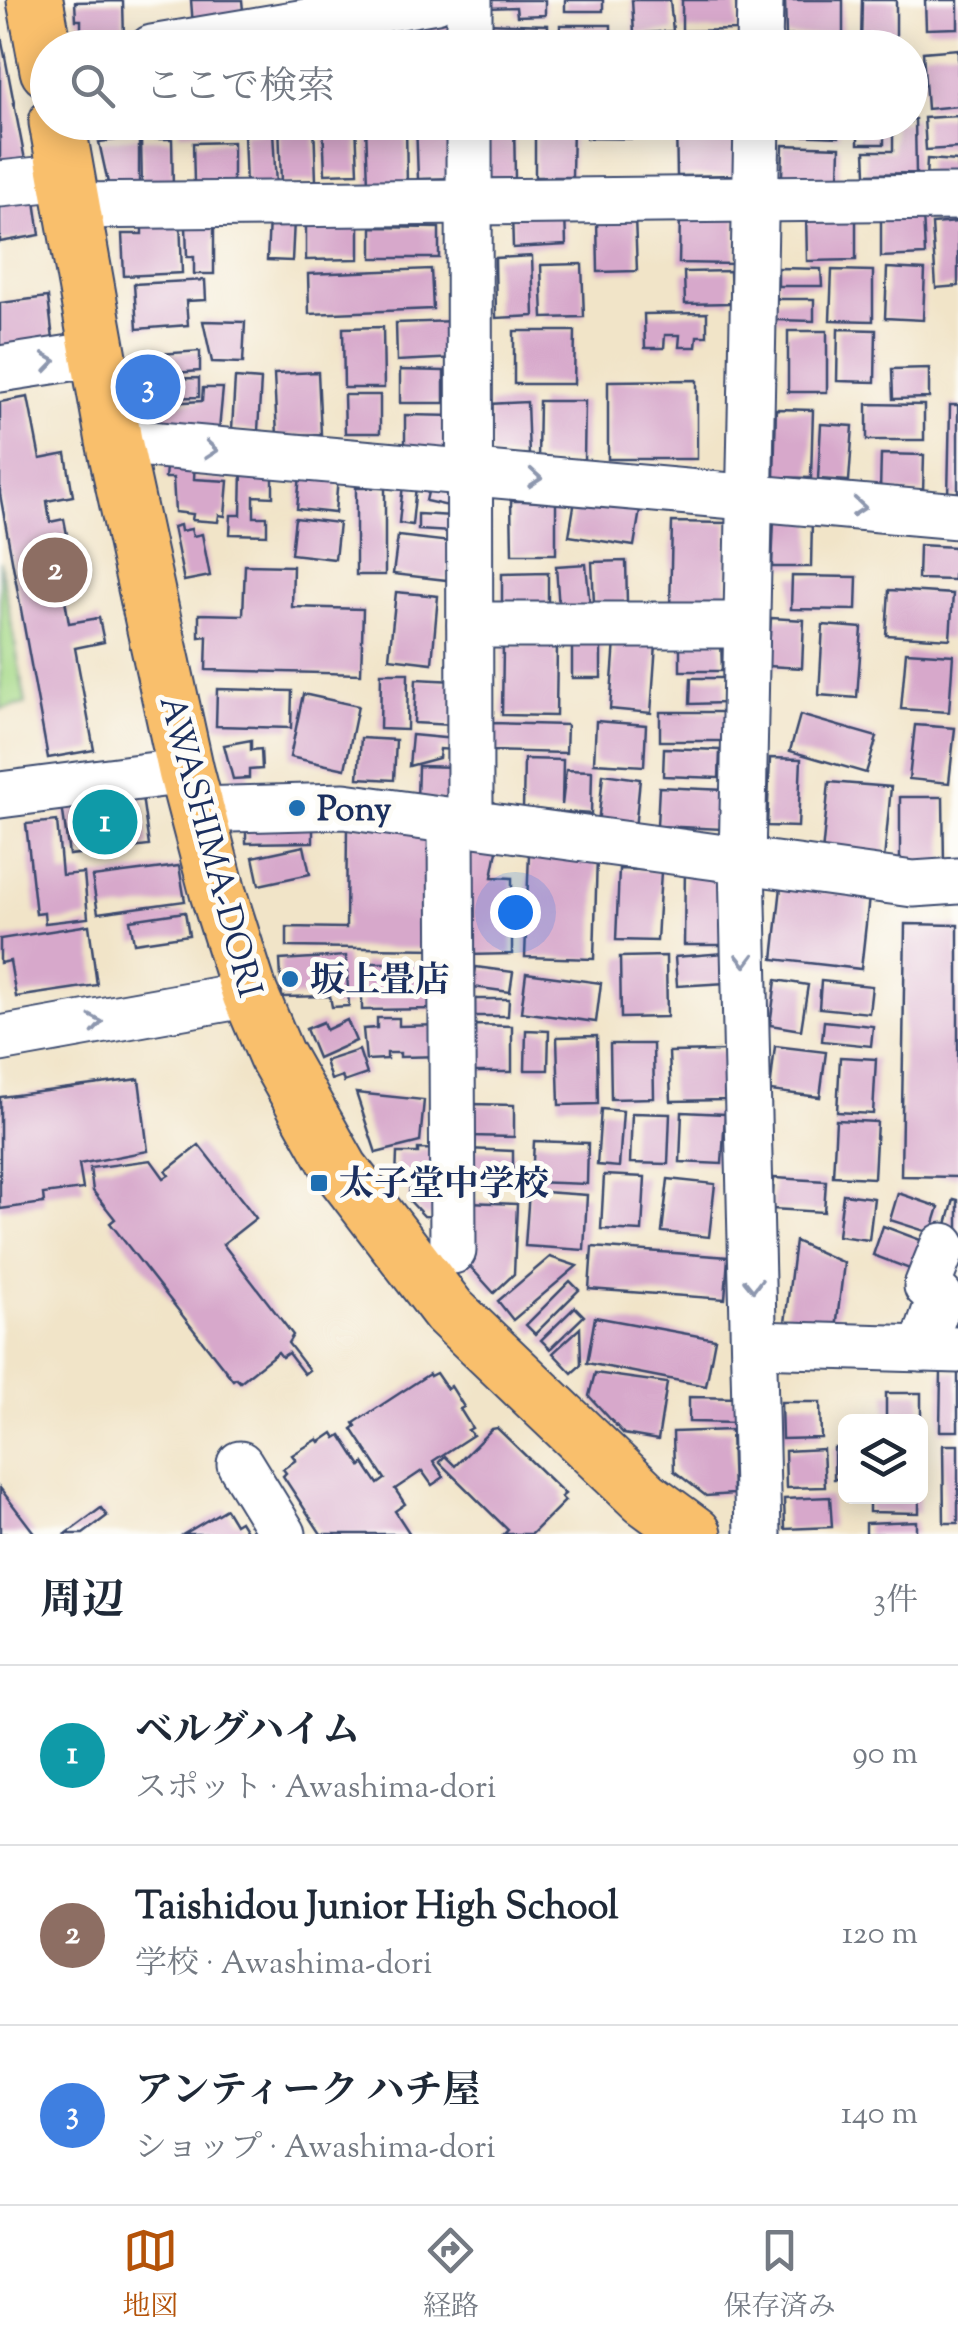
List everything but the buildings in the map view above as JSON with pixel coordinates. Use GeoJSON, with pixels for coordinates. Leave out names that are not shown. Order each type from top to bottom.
{"type":"FeatureCollection","features":[{"type":"Feature","properties":{"kind":"main road"},"geometry":{"type":"LineString","coordinates":[[35,0],[40,30]]}},
{"type":"Feature","properties":{"kind":"main road","name":"AWASHIMA-DORI"},"geometry":{"type":"LineString","coordinates":[[60,140],[114,441],[191,790],[250,994],[302,1105],[341,1170],[438,1297],[645,1498],[694,1534]]}},
{"type":"Feature","properties":{"kind":"street"},"geometry":{"type":"LineString","coordinates":[[258,30],[436,0]]}},
{"type":"Feature","properties":{"kind":"street"},"geometry":{"type":"LineString","coordinates":[[469,0],[469,30]]}},
{"type":"Feature","properties":{"kind":"street"},"geometry":{"type":"LineString","coordinates":[[759,30],[760,0]]}},
{"type":"Feature","properties":{"kind":"street"},"geometry":{"type":"LineString","coordinates":[[453,1251],[460,821],[470,625],[469,140]]}},
{"type":"Feature","properties":{"kind":"street"},"geometry":{"type":"LineString","coordinates":[[758,140],[742,863],[758,1534]]}},
{"type":"Feature","properties":{"kind":"street"},"geometry":{"type":"LineString","coordinates":[[0,184],[70,191],[470,200],[958,197]]}},
{"type":"Feature","properties":{"kind":"street"},"geometry":{"type":"LineString","coordinates":[[0,369],[98,354]]}},
{"type":"Feature","properties":{"kind":"street"},"geometry":{"type":"LineString","coordinates":[[114,441],[958,516]]}},
{"type":"Feature","properties":{"kind":"street"},"geometry":{"type":"LineString","coordinates":[[470,625],[746,625]]}},
{"type":"Feature","properties":{"kind":"street"},"geometry":{"type":"LineString","coordinates":[[0,795],[191,790],[460,821],[913,884],[958,881]]}},
{"type":"Feature","properties":{"kind":"street"},"geometry":{"type":"LineString","coordinates":[[0,1039],[250,994]]}},
{"type":"Feature","properties":{"kind":"street"},"geometry":{"type":"LineString","coordinates":[[755,1344],[940,1349],[940,1296],[927,1286],[942,1246]]}},
{"type":"Feature","properties":{"kind":"street"},"geometry":{"type":"LineString","coordinates":[[240,1464],[283,1534]]}},
{"type":"Feature","properties":{"kind":"green space"},"geometry":{"type":"Polygon","coordinates":[[[0,561],[26,704],[0,709],[0,561]]]}},
{"type":"Feature","properties":{"kind":"place","name":"アンティーク ハチ屋"},"geometry":{"type":"Point","coordinates":[148,387]}},
{"type":"Feature","properties":{"kind":"place","name":"Taishidou Junior High School"},"geometry":{"type":"Point","coordinates":[55,570]}},
{"type":"Feature","properties":{"kind":"place","name":"Pony"},"geometry":{"type":"Point","coordinates":[297,808]}},
{"type":"Feature","properties":{"kind":"place","name":"ベルグハイム"},"geometry":{"type":"Point","coordinates":[105,822]}},
{"type":"Feature","properties":{"kind":"place","name":"坂上畳店"},"geometry":{"type":"Point","coordinates":[290,979]}},
{"type":"Feature","properties":{"kind":"place","name":"太子堂中学校"},"geometry":{"type":"Point","coordinates":[319,1183]}}]}
